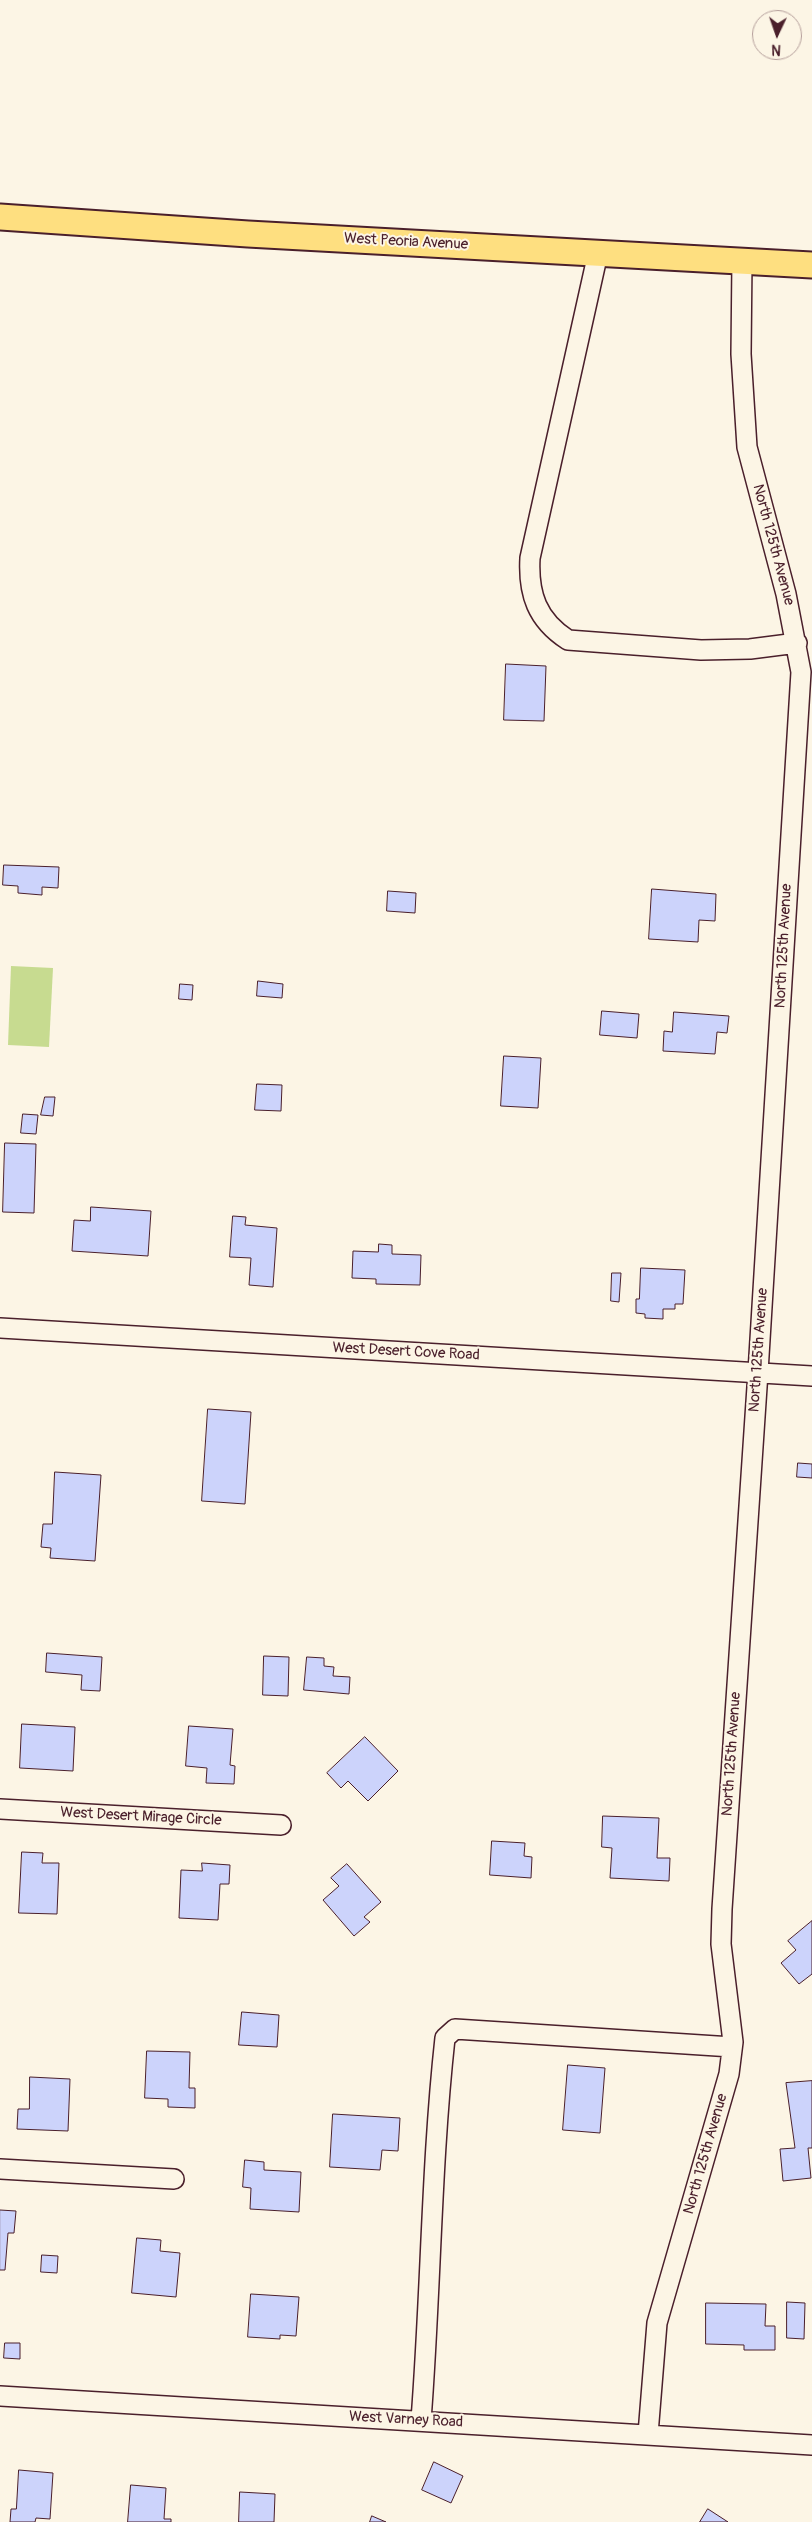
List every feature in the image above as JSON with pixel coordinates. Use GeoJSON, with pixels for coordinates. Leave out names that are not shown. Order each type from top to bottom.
{"type":"FeatureCollection","features":[{"type":"Feature","properties":{"kind":"main road","name":"West Peoria Avenue"},"geometry":{"type":"LineString","coordinates":[[0,217],[248,234],[812,265]]}},
{"type":"Feature","properties":{"kind":"street"},"geometry":{"type":"LineString","coordinates":[[598,253],[530,558],[529,577],[532,596],[542,616],[553,630],[568,640],[710,650],[750,649],[797,643]]}},
{"type":"Feature","properties":{"kind":"street","name":"North 125th Avenue"},"geometry":{"type":"LineString","coordinates":[[648,2434],[657,2323],[729,2074],[732,2047],[721,1935],[801,672],[797,643],[774,542],[747,447],[741,354],[742,261]]}},
{"type":"Feature","properties":{"kind":"street","name":"West Desert Cove Road"},"geometry":{"type":"LineString","coordinates":[[0,1328],[812,1376]]}},
{"type":"Feature","properties":{"kind":"street","name":"West Desert Mirage Circle"},"geometry":{"type":"LineString","coordinates":[[0,1809],[281,1825]]}},
{"type":"Feature","properties":{"kind":"street"},"geometry":{"type":"LineString","coordinates":[[421,2420],[429,2305],[438,2099],[445,2038],[455,2029],[732,2047]]}},
{"type":"Feature","properties":{"kind":"street"},"geometry":{"type":"LineString","coordinates":[[0,2169],[174,2179]]}},
{"type":"Feature","properties":{"kind":"street","name":"West Varney Road"},"geometry":{"type":"LineString","coordinates":[[0,2396],[812,2445]]}},
{"type":"Feature","properties":{"kind":"green space"},"geometry":{"type":"Polygon","coordinates":[[[11,966],[53,968],[49,1047],[8,1045],[11,966]]]}},
{"type":"Feature","properties":{"kind":"building"},"geometry":{"type":"Polygon","coordinates":[[[506,664],[546,666],[544,721],[504,720],[506,664]]]}},
{"type":"Feature","properties":{"kind":"building"},"geometry":{"type":"Polygon","coordinates":[[[4,865],[59,867],[58,888],[42,887],[42,895],[18,893],[18,886],[3,885],[4,865]]]}},
{"type":"Feature","properties":{"kind":"building"},"geometry":{"type":"Polygon","coordinates":[[[652,889],[716,894],[715,921],[699,920],[698,942],[649,939],[652,889]]]}},
{"type":"Feature","properties":{"kind":"building"},"geometry":{"type":"Polygon","coordinates":[[[388,891],[416,893],[415,913],[387,911],[388,891]]]}},
{"type":"Feature","properties":{"kind":"building"},"geometry":{"type":"Polygon","coordinates":[[[258,981],[283,984],[282,998],[257,996],[258,981]]]}},
{"type":"Feature","properties":{"kind":"building"},"geometry":{"type":"Polygon","coordinates":[[[180,984],[193,985],[192,1000],[179,999],[180,984]]]}},
{"type":"Feature","properties":{"kind":"building"},"geometry":{"type":"Polygon","coordinates":[[[602,1011],[639,1014],[637,1038],[600,1035],[602,1011]]]}},
{"type":"Feature","properties":{"kind":"building"},"geometry":{"type":"Polygon","coordinates":[[[674,1012],[729,1016],[727,1033],[717,1032],[715,1054],[663,1051],[664,1031],[672,1032],[674,1012]]]}},
{"type":"Feature","properties":{"kind":"building"},"geometry":{"type":"Polygon","coordinates":[[[504,1056],[541,1058],[538,1108],[501,1106],[504,1056]]]}},
{"type":"Feature","properties":{"kind":"building"},"geometry":{"type":"Polygon","coordinates":[[[257,1084],[282,1085],[281,1111],[255,1110],[257,1084]]]}},
{"type":"Feature","properties":{"kind":"building"},"geometry":{"type":"Polygon","coordinates":[[[45,1097],[55,1097],[53,1116],[41,1115],[45,1097]]]}},
{"type":"Feature","properties":{"kind":"building"},"geometry":{"type":"Polygon","coordinates":[[[23,1114],[38,1115],[36,1134],[21,1133],[23,1114]]]}},
{"type":"Feature","properties":{"kind":"building"},"geometry":{"type":"Polygon","coordinates":[[[5,1143],[36,1144],[34,1213],[3,1212],[5,1143]]]}},
{"type":"Feature","properties":{"kind":"building"},"geometry":{"type":"Polygon","coordinates":[[[91,1207],[151,1211],[148,1256],[72,1251],[74,1220],[90,1221],[91,1207]]]}},
{"type":"Feature","properties":{"kind":"building"},"geometry":{"type":"Polygon","coordinates":[[[233,1216],[246,1217],[245,1225],[277,1228],[273,1287],[249,1285],[251,1258],[230,1257],[233,1216]]]}},
{"type":"Feature","properties":{"kind":"building"},"geometry":{"type":"Polygon","coordinates":[[[379,1244],[392,1245],[392,1254],[421,1255],[420,1285],[376,1284],[376,1279],[352,1278],[353,1251],[378,1252],[379,1244]]]}},
{"type":"Feature","properties":{"kind":"building"},"geometry":{"type":"Polygon","coordinates":[[[641,1268],[685,1270],[683,1304],[675,1304],[675,1309],[663,1309],[663,1319],[645,1318],[645,1314],[636,1313],[636,1299],[639,1299],[641,1268]]]}},
{"type":"Feature","properties":{"kind":"building"},"geometry":{"type":"Polygon","coordinates":[[[612,1273],[621,1273],[619,1302],[611,1301],[612,1273]]]}},
{"type":"Feature","properties":{"kind":"building"},"geometry":{"type":"Polygon","coordinates":[[[208,1409],[251,1412],[245,1504],[202,1501],[208,1409]]]}},
{"type":"Feature","properties":{"kind":"building"},"geometry":{"type":"Polygon","coordinates":[[[798,1463],[812,1464],[812,1478],[797,1477],[798,1463]]]}},
{"type":"Feature","properties":{"kind":"building"},"geometry":{"type":"Polygon","coordinates":[[[55,1472],[101,1475],[95,1561],[50,1558],[51,1548],[41,1547],[43,1524],[52,1524],[55,1472]]]}},
{"type":"Feature","properties":{"kind":"building"},"geometry":{"type":"Polygon","coordinates":[[[47,1653],[102,1657],[100,1691],[81,1690],[82,1675],[46,1672],[47,1653]]]}},
{"type":"Feature","properties":{"kind":"building"},"geometry":{"type":"Polygon","coordinates":[[[264,1656],[289,1657],[288,1696],[263,1695],[264,1656]]]}},
{"type":"Feature","properties":{"kind":"building"},"geometry":{"type":"Polygon","coordinates":[[[307,1657],[324,1658],[324,1666],[334,1667],[333,1676],[350,1677],[349,1694],[304,1690],[307,1657]]]}},
{"type":"Feature","properties":{"kind":"building"},"geometry":{"type":"Polygon","coordinates":[[[22,1724],[75,1727],[73,1771],[20,1768],[22,1724]]]}},
{"type":"Feature","properties":{"kind":"building"},"geometry":{"type":"Polygon","coordinates":[[[189,1726],[233,1729],[230,1765],[235,1766],[234,1784],[206,1783],[207,1768],[186,1766],[189,1726]]]}},
{"type":"Feature","properties":{"kind":"building"},"geometry":{"type":"Polygon","coordinates":[[[365,1737],[398,1771],[368,1801],[348,1781],[341,1788],[327,1773],[365,1737]]]}},
{"type":"Feature","properties":{"kind":"building"},"geometry":{"type":"Polygon","coordinates":[[[603,1816],[659,1818],[657,1858],[670,1858],[669,1881],[610,1878],[612,1848],[602,1847],[603,1816]]]}},
{"type":"Feature","properties":{"kind":"building"},"geometry":{"type":"Polygon","coordinates":[[[492,1841],[525,1843],[524,1856],[532,1857],[531,1878],[490,1875],[492,1841]]]}},
{"type":"Feature","properties":{"kind":"building"},"geometry":{"type":"Polygon","coordinates":[[[22,1852],[43,1853],[42,1863],[59,1863],[57,1914],[19,1913],[22,1852]]]}},
{"type":"Feature","properties":{"kind":"building"},"geometry":{"type":"Polygon","coordinates":[[[202,1863],[230,1865],[229,1884],[220,1884],[218,1920],[179,1918],[181,1870],[202,1871],[202,1863]]]}},
{"type":"Feature","properties":{"kind":"building"},"geometry":{"type":"Polygon","coordinates":[[[347,1864],[381,1902],[364,1917],[370,1922],[354,1936],[323,1900],[339,1886],[331,1878],[347,1864]]]}},
{"type":"Feature","properties":{"kind":"building"},"geometry":{"type":"Polygon","coordinates":[[[812,1921],[812,1974],[799,1984],[781,1963],[796,1950],[788,1941],[812,1921]]]}},
{"type":"Feature","properties":{"kind":"building"},"geometry":{"type":"Polygon","coordinates":[[[242,2012],[279,2015],[277,2047],[239,2045],[242,2012]]]}},
{"type":"Feature","properties":{"kind":"building"},"geometry":{"type":"Polygon","coordinates":[[[147,2051],[190,2052],[189,2088],[195,2088],[195,2108],[168,2107],[168,2099],[145,2098],[147,2051]]]}},
{"type":"Feature","properties":{"kind":"building"},"geometry":{"type":"Polygon","coordinates":[[[568,2065],[605,2068],[600,2133],[563,2130],[568,2065]]]}},
{"type":"Feature","properties":{"kind":"building"},"geometry":{"type":"Polygon","coordinates":[[[30,2077],[70,2079],[68,2131],[17,2129],[18,2109],[29,2109],[30,2077]]]}},
{"type":"Feature","properties":{"kind":"building"},"geometry":{"type":"Polygon","coordinates":[[[812,2081],[812,2148],[808,2148],[811,2178],[783,2181],[780,2149],[795,2148],[786,2083],[812,2081]]]}},
{"type":"Feature","properties":{"kind":"building"},"geometry":{"type":"Polygon","coordinates":[[[333,2114],[400,2118],[398,2151],[382,2150],[380,2170],[330,2167],[333,2114]]]}},
{"type":"Feature","properties":{"kind":"building"},"geometry":{"type":"Polygon","coordinates":[[[245,2160],[264,2162],[264,2170],[301,2172],[299,2212],[250,2209],[251,2188],[243,2187],[245,2160]]]}},
{"type":"Feature","properties":{"kind":"building"},"geometry":{"type":"Polygon","coordinates":[[[0,2210],[16,2211],[14,2233],[8,2233],[5,2270],[0,2270],[0,2210]]]}},
{"type":"Feature","properties":{"kind":"building"},"geometry":{"type":"Polygon","coordinates":[[[137,2238],[161,2240],[160,2251],[180,2253],[176,2297],[132,2293],[137,2238]]]}},
{"type":"Feature","properties":{"kind":"building"},"geometry":{"type":"Polygon","coordinates":[[[42,2255],[58,2256],[57,2273],[41,2272],[42,2255]]]}},
{"type":"Feature","properties":{"kind":"building"},"geometry":{"type":"Polygon","coordinates":[[[251,2294],[299,2297],[296,2336],[280,2335],[280,2339],[248,2337],[251,2294]]]}},
{"type":"Feature","properties":{"kind":"building"},"geometry":{"type":"Polygon","coordinates":[[[787,2302],[805,2303],[804,2339],[787,2338],[787,2302]]]}},
{"type":"Feature","properties":{"kind":"building"},"geometry":{"type":"Polygon","coordinates":[[[706,2303],[766,2304],[765,2326],[775,2326],[775,2350],[744,2350],[744,2345],[706,2344],[706,2303]]]}},
{"type":"Feature","properties":{"kind":"building"},"geometry":{"type":"Polygon","coordinates":[[[5,2343],[20,2343],[20,2359],[4,2358],[5,2343]]]}},
{"type":"Feature","properties":{"kind":"building"},"geometry":{"type":"Polygon","coordinates":[[[434,2462],[463,2476],[451,2503],[422,2490],[434,2462]]]}},
{"type":"Feature","properties":{"kind":"building"},"geometry":{"type":"Polygon","coordinates":[[[19,2470],[53,2473],[50,2519],[36,2518],[35,2522],[10,2522],[11,2509],[16,2509],[19,2470]]]}},
{"type":"Feature","properties":{"kind":"building"},"geometry":{"type":"Polygon","coordinates":[[[131,2485],[166,2488],[164,2519],[171,2519],[171,2522],[128,2522],[131,2485]]]}},
{"type":"Feature","properties":{"kind":"building"},"geometry":{"type":"Polygon","coordinates":[[[240,2492],[275,2494],[274,2522],[239,2522],[240,2492]]]}},
{"type":"Feature","properties":{"kind":"building"},"geometry":{"type":"Polygon","coordinates":[[[708,2509],[728,2522],[700,2522],[708,2509]]]}},
{"type":"Feature","properties":{"kind":"building"},"geometry":{"type":"Polygon","coordinates":[[[372,2516],[386,2522],[370,2522],[372,2516]]]}}]}
